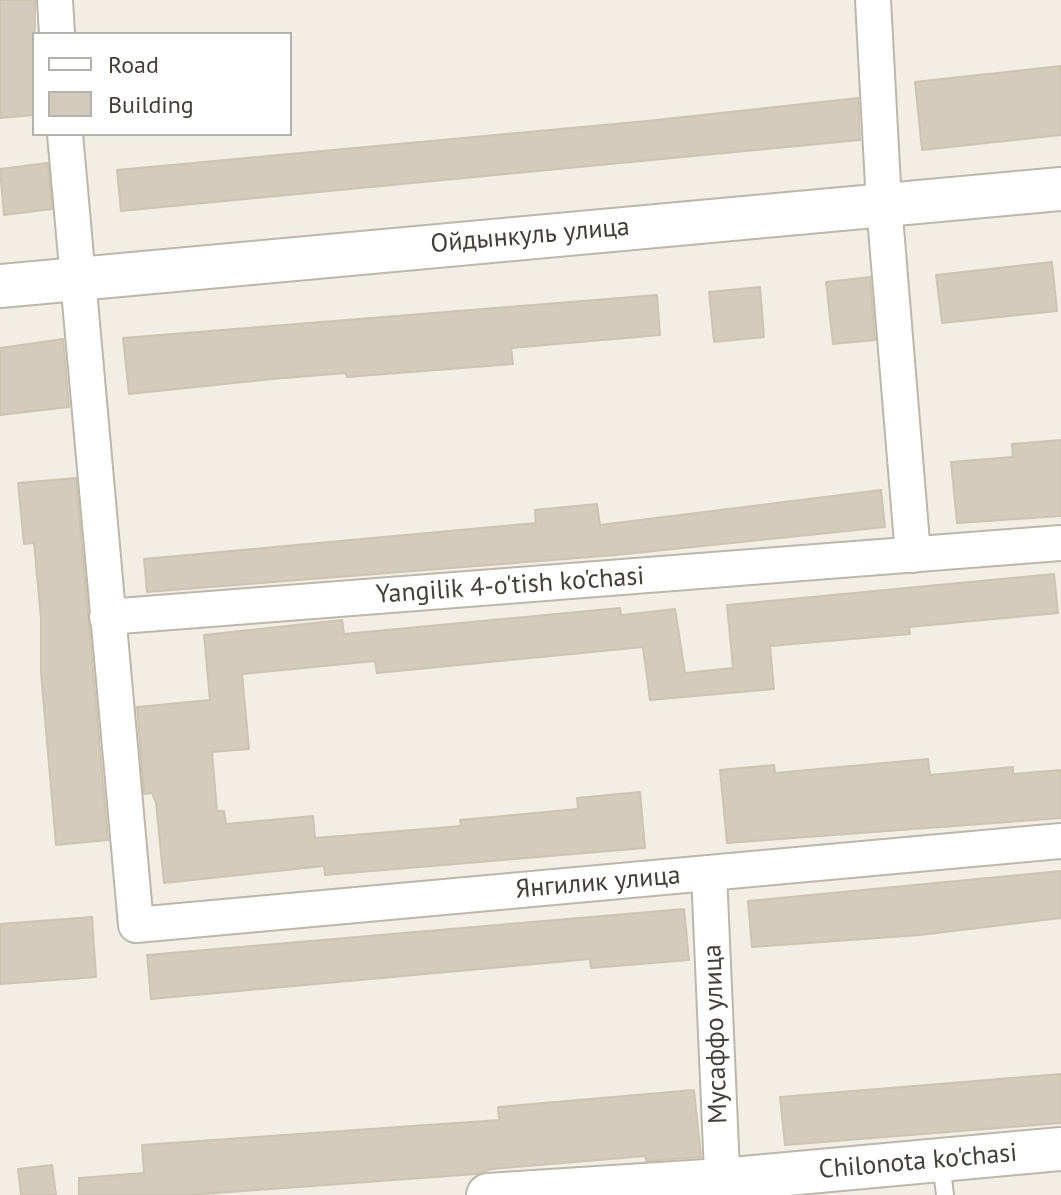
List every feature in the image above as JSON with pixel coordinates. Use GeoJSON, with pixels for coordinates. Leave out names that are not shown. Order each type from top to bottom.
{"type":"FeatureCollection","features":[{"type":"Feature","properties":{"kind":"street"},"geometry":{"type":"LineString","coordinates":[[55,0],[57,32]]}},
{"type":"Feature","properties":{"kind":"street"},"geometry":{"type":"LineString","coordinates":[[873,0],[884,204],[913,555]]}},
{"type":"Feature","properties":{"kind":"street"},"geometry":{"type":"LineString","coordinates":[[65,136],[107,617]]}},
{"type":"Feature","properties":{"kind":"street","name":"Ойдынкуль улица"},"geometry":{"type":"LineString","coordinates":[[0,286],[1061,189]]}},
{"type":"Feature","properties":{"kind":"street","name":"Yangilik 4-o'tish ko'chasi"},"geometry":{"type":"LineString","coordinates":[[107,617],[1061,543]]}},
{"type":"Feature","properties":{"kind":"street","name":"Янгилик улица"},"geometry":{"type":"LineString","coordinates":[[107,617],[136,925],[1061,841]]}},
{"type":"Feature","properties":{"kind":"street","name":"Мусаффо улица"},"geometry":{"type":"LineString","coordinates":[[709,873],[722,1188]]}},
{"type":"Feature","properties":{"kind":"street","name":"Chilonota ko'chasi"},"geometry":{"type":"LineString","coordinates":[[488,1195],[943,1178],[1061,1149]]}},
{"type":"Feature","properties":{"kind":"building"},"geometry":{"type":"Polygon","coordinates":[[[0,0],[35,0],[32,115],[0,118],[0,0]]]}},
{"type":"Feature","properties":{"kind":"building"},"geometry":{"type":"Polygon","coordinates":[[[1061,66],[1061,135],[922,150],[915,82],[1061,66]]]}},
{"type":"Feature","properties":{"kind":"building"},"geometry":{"type":"Polygon","coordinates":[[[858,98],[860,140],[121,211],[117,170],[647,121],[858,98]]]}},
{"type":"Feature","properties":{"kind":"building"},"geometry":{"type":"Polygon","coordinates":[[[48,163],[52,209],[4,215],[0,169],[48,163]]]}},
{"type":"Feature","properties":{"kind":"building"},"geometry":{"type":"Polygon","coordinates":[[[1052,262],[1057,311],[942,323],[936,275],[1052,262]]]}},
{"type":"Feature","properties":{"kind":"building"},"geometry":{"type":"Polygon","coordinates":[[[870,277],[875,340],[833,344],[826,282],[870,277]]]}},
{"type":"Feature","properties":{"kind":"building"},"geometry":{"type":"Polygon","coordinates":[[[760,287],[764,337],[714,342],[709,292],[760,287]]]}},
{"type":"Feature","properties":{"kind":"building"},"geometry":{"type":"Polygon","coordinates":[[[657,295],[660,335],[511,348],[513,364],[347,377],[346,373],[129,394],[123,338],[657,295]]]}},
{"type":"Feature","properties":{"kind":"building"},"geometry":{"type":"Polygon","coordinates":[[[63,339],[69,407],[0,415],[0,348],[63,339]]]}},
{"type":"Feature","properties":{"kind":"building"},"geometry":{"type":"Polygon","coordinates":[[[1061,440],[1061,516],[957,523],[951,462],[1013,457],[1012,444],[1061,440]]]}},
{"type":"Feature","properties":{"kind":"building"},"geometry":{"type":"Polygon","coordinates":[[[76,478],[108,840],[56,845],[41,673],[41,618],[34,543],[24,544],[18,483],[76,478]]]}},
{"type":"Feature","properties":{"kind":"building"},"geometry":{"type":"Polygon","coordinates":[[[881,490],[885,527],[616,555],[147,592],[144,559],[536,523],[535,510],[597,504],[600,525],[881,490]]]}},
{"type":"Feature","properties":{"kind":"building"},"geometry":{"type":"Polygon","coordinates":[[[1054,574],[1058,613],[909,627],[910,634],[770,646],[774,689],[650,700],[643,647],[377,673],[375,661],[242,674],[249,749],[212,752],[217,811],[224,811],[226,824],[313,816],[315,838],[461,826],[460,820],[578,809],[577,798],[640,792],[645,848],[325,875],[324,866],[164,883],[156,803],[152,793],[144,794],[137,707],[210,700],[204,635],[342,620],[344,634],[620,608],[621,615],[675,609],[685,673],[733,668],[727,605],[1054,574]]]}},
{"type":"Feature","properties":{"kind":"building"},"geometry":{"type":"Polygon","coordinates":[[[928,759],[930,775],[1013,767],[1013,774],[1061,770],[1061,818],[727,843],[720,770],[774,765],[775,773],[928,759]]]}},
{"type":"Feature","properties":{"kind":"building"},"geometry":{"type":"Polygon","coordinates":[[[1061,871],[1061,918],[920,935],[752,947],[748,901],[1061,871]]]}},
{"type":"Feature","properties":{"kind":"building"},"geometry":{"type":"Polygon","coordinates":[[[684,909],[689,960],[591,968],[590,959],[151,999],[147,955],[684,909]]]}},
{"type":"Feature","properties":{"kind":"building"},"geometry":{"type":"Polygon","coordinates":[[[92,917],[96,977],[0,984],[0,924],[92,917]]]}},
{"type":"Feature","properties":{"kind":"building"},"geometry":{"type":"Polygon","coordinates":[[[1061,1074],[1061,1123],[785,1145],[780,1097],[1061,1074]]]}},
{"type":"Feature","properties":{"kind":"building"},"geometry":{"type":"Polygon","coordinates":[[[694,1090],[701,1157],[646,1161],[646,1156],[491,1169],[476,1174],[189,1195],[79,1195],[79,1178],[144,1173],[142,1145],[499,1120],[498,1107],[694,1090]]]}},
{"type":"Feature","properties":{"kind":"building"},"geometry":{"type":"Polygon","coordinates":[[[52,1165],[56,1195],[21,1195],[18,1169],[52,1165]]]}}]}
